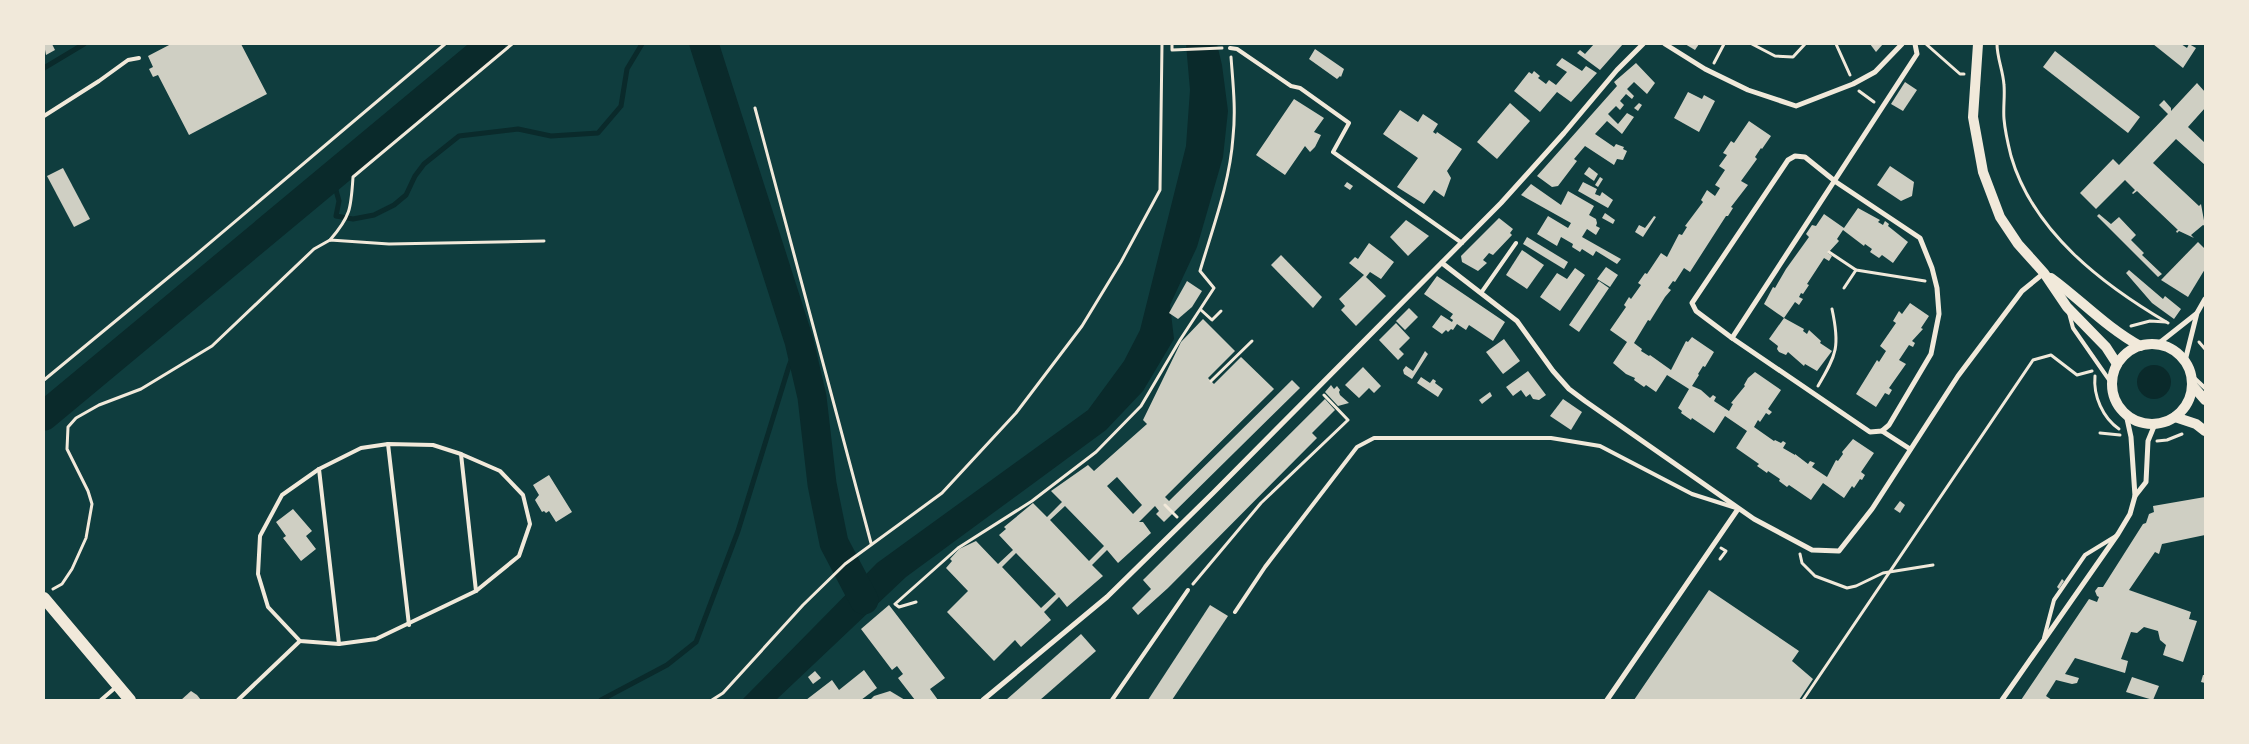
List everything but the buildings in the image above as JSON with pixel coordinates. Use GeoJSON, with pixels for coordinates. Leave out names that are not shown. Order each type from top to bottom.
{"type":"FeatureCollection","features":[{"type":"Feature","properties":{"kind":"main road"},"geometry":{"type":"LineString","coordinates":[[1978,44],[1973,117],[1983,172],[2000,218],[2018,244],[2044,273],[2067,306],[2106,347],[2117,364]]}},
{"type":"Feature","properties":{"kind":"main road"},"geometry":{"type":"LineString","coordinates":[[2044,273],[2077,297],[2119,335],[2140,346]]}},
{"type":"Feature","properties":{"kind":"main road"},"geometry":{"type":"LineString","coordinates":[[2191,380],[2190,397],[2184,408],[2175,417],[2155,424],[2144,423],[2126,414],[2116,400],[2112,384],[2117,364],[2126,353],[2140,346],[2158,344],[2177,353],[2185,361],[2191,380],[2205,400]]}},
{"type":"Feature","properties":{"kind":"main road"},"geometry":{"type":"LineString","coordinates":[[2175,417],[2196,424],[2205,431]]}},
{"type":"Feature","properties":{"kind":"main road"},"geometry":{"type":"LineString","coordinates":[[47,594],[130,700]]}},
{"type":"Feature","properties":{"kind":"street"},"geometry":{"type":"LineString","coordinates":[[983,700],[1107,597],[1182,523],[1462,243],[1564,133],[1617,70],[1643,44]]}},
{"type":"Feature","properties":{"kind":"street"},"geometry":{"type":"LineString","coordinates":[[1665,44],[1710,72],[1748,90],[1796,106],[1853,84],[1875,72],[1902,44]]}},
{"type":"Feature","properties":{"kind":"street"},"geometry":{"type":"LineString","coordinates":[[1732,338],[1836,182],[1917,54],[1915,44]]}},
{"type":"Feature","properties":{"kind":"street"},"geometry":{"type":"LineString","coordinates":[[1795,156],[1805,157],[1836,182],[1920,238],[1936,283],[1939,314],[1931,354],[1889,425],[1882,431],[1870,432],[1813,394],[1732,338],[1696,311],[1692,304],[1788,160],[1795,156]]}},
{"type":"Feature","properties":{"kind":"street"},"geometry":{"type":"LineString","coordinates":[[1442,263],[1517,321],[1553,371],[1570,389],[1738,509],[1798,544],[1812,550],[1839,552],[1872,509],[1958,376],[1980,346],[2022,291],[2044,273]]}},
{"type":"Feature","properties":{"kind":"street"},"geometry":{"type":"LineString","coordinates":[[2185,361],[2197,313],[2205,299]]}},
{"type":"Feature","properties":{"kind":"street"},"geometry":{"type":"LineString","coordinates":[[2158,344],[2197,313]]}},
{"type":"Feature","properties":{"kind":"street"},"geometry":{"type":"LineString","coordinates":[[2002,700],[2130,514],[2135,496],[2131,437],[2126,414]]}},
{"type":"Feature","properties":{"kind":"street"},"geometry":{"type":"LineString","coordinates":[[2135,496],[2146,482],[2148,442],[2155,424]]}},
{"type":"Feature","properties":{"kind":"street"},"geometry":{"type":"LineString","coordinates":[[1882,431],[1910,449]]}},
{"type":"Feature","properties":{"kind":"street"},"geometry":{"type":"LineString","coordinates":[[1607,700],[1738,509]]}},
{"type":"Feature","properties":{"kind":"lane"},"geometry":{"type":"LineString","coordinates":[[1230,48],[1237,49],[1290,86],[1300,88],[1348,123],[1333,152],[1462,243]]}},
{"type":"Feature","properties":{"kind":"lane"},"geometry":{"type":"LineString","coordinates":[[44,116],[71,100],[128,60],[139,58]]}},
{"type":"Feature","properties":{"kind":"lane"},"geometry":{"type":"LineString","coordinates":[[1481,293],[1516,243]]}},
{"type":"Feature","properties":{"kind":"lane"},"geometry":{"type":"LineString","coordinates":[[2067,306],[2074,328],[2112,384]]}},
{"type":"Feature","properties":{"kind":"lane"},"geometry":{"type":"LineString","coordinates":[[2191,380],[2205,388]]}},
{"type":"Feature","properties":{"kind":"lane"},"geometry":{"type":"LineString","coordinates":[[1235,612],[1265,566],[1357,446],[1374,438],[1551,438],[1600,446],[1692,494],[1738,509]]}},
{"type":"Feature","properties":{"kind":"lane"},"geometry":{"type":"LineString","coordinates":[[388,444],[409,625]]}},
{"type":"Feature","properties":{"kind":"lane"},"geometry":{"type":"LineString","coordinates":[[388,444],[433,446],[461,454],[500,471],[523,495],[530,524],[519,556],[476,591],[409,625],[376,639],[339,644],[300,641],[268,607],[258,574],[260,536],[282,495],[319,469],[361,448],[388,444]]}},
{"type":"Feature","properties":{"kind":"lane"},"geometry":{"type":"LineString","coordinates":[[461,454],[476,591]]}},
{"type":"Feature","properties":{"kind":"lane"},"geometry":{"type":"LineString","coordinates":[[319,469],[339,644]]}},
{"type":"Feature","properties":{"kind":"lane"},"geometry":{"type":"LineString","coordinates":[[2043,641],[2054,600],[2080,562],[2086,555],[2118,534]]}},
{"type":"Feature","properties":{"kind":"lane"},"geometry":{"type":"LineString","coordinates":[[1112,700],[1188,590]]}},
{"type":"Feature","properties":{"kind":"lane"},"geometry":{"type":"LineString","coordinates":[[238,700],[300,641]]}},
{"type":"Feature","properties":{"kind":"lane"},"geometry":{"type":"LineString","coordinates":[[101,700],[118,686]]}},
{"type":"Feature","properties":{"kind":"path"},"geometry":{"type":"LineString","coordinates":[[44,380],[192,258],[445,44]]}},
{"type":"Feature","properties":{"kind":"path"},"geometry":{"type":"LineString","coordinates":[[47,594],[62,584],[72,569],[86,538],[92,504],[88,491],[67,449],[68,427],[76,418],[99,405],[141,388],[212,346],[314,249],[330,240],[342,226],[350,210],[353,177],[512,44]]}},
{"type":"Feature","properties":{"kind":"path"},"geometry":{"type":"LineString","coordinates":[[712,700],[723,693],[802,605],[845,564],[942,492],[1016,413],[1082,326],[1121,262],[1160,190],[1162,44]]}},
{"type":"Feature","properties":{"kind":"path"},"geometry":{"type":"LineString","coordinates":[[1172,44],[1172,50],[1215,49]]}},
{"type":"Feature","properties":{"kind":"path"},"geometry":{"type":"LineString","coordinates":[[1710,72],[1724,44]]}},
{"type":"Feature","properties":{"kind":"path"},"geometry":{"type":"LineString","coordinates":[[1752,44],[1775,56],[1793,57],[1805,44]]}},
{"type":"Feature","properties":{"kind":"path"},"geometry":{"type":"LineString","coordinates":[[1836,44],[1853,84]]}},
{"type":"Feature","properties":{"kind":"path"},"geometry":{"type":"LineString","coordinates":[[1997,44],[1997,54],[2003,75],[2004,118],[2011,156],[2023,187],[2042,218],[2060,242],[2135,303],[2167,322],[2150,321],[2134,324],[2119,335]]}},
{"type":"Feature","properties":{"kind":"path"},"geometry":{"type":"LineString","coordinates":[[1928,47],[1960,74]]}},
{"type":"Feature","properties":{"kind":"path"},"geometry":{"type":"LineString","coordinates":[[916,602],[899,608],[895,604],[958,548],[1032,501],[1096,452],[1141,406],[1180,340],[1214,288],[1200,270],[1225,183],[1233,138],[1235,99],[1230,48]]}},
{"type":"Feature","properties":{"kind":"path"},"geometry":{"type":"LineString","coordinates":[[1860,92],[1873,101]]}},
{"type":"Feature","properties":{"kind":"path"},"geometry":{"type":"LineString","coordinates":[[756,108],[870,544]]}},
{"type":"Feature","properties":{"kind":"path"},"geometry":{"type":"LineString","coordinates":[[330,240],[389,244],[544,241]]}},
{"type":"Feature","properties":{"kind":"path"},"geometry":{"type":"LineString","coordinates":[[1829,252],[1856,270],[1936,283]]}},
{"type":"Feature","properties":{"kind":"path"},"geometry":{"type":"LineString","coordinates":[[1844,288],[1856,270]]}},
{"type":"Feature","properties":{"kind":"path"},"geometry":{"type":"LineString","coordinates":[[1813,394],[1833,360],[1838,336],[1832,309]]}},
{"type":"Feature","properties":{"kind":"path"},"geometry":{"type":"LineString","coordinates":[[1201,310],[1212,320],[1221,311]]}},
{"type":"Feature","properties":{"kind":"path"},"geometry":{"type":"LineString","coordinates":[[1211,381],[1252,342]]}},
{"type":"Feature","properties":{"kind":"path"},"geometry":{"type":"LineString","coordinates":[[1803,700],[2033,360],[2051,355],[2077,375],[2096,370],[2097,396],[2103,412],[2114,425],[2131,437]]}},
{"type":"Feature","properties":{"kind":"path"},"geometry":{"type":"LineString","coordinates":[[1188,590],[1261,502],[1348,420],[1317,388]]}},
{"type":"Feature","properties":{"kind":"path"},"geometry":{"type":"LineString","coordinates":[[2148,442],[2167,440],[2182,434],[2196,424]]}},
{"type":"Feature","properties":{"kind":"path"},"geometry":{"type":"LineString","coordinates":[[2100,433],[2131,437]]}},
{"type":"Feature","properties":{"kind":"path"},"geometry":{"type":"LineString","coordinates":[[1164,505],[1182,523]]}},
{"type":"Feature","properties":{"kind":"path"},"geometry":{"type":"LineString","coordinates":[[1798,544],[1802,563],[1815,576],[1847,588],[1890,572],[1933,566]]}},
{"type":"Feature","properties":{"kind":"water"},"geometry":{"type":"Polygon","coordinates":[[[1186,44],[1217,44],[1222,65],[1228,111],[1223,157],[1197,247],[1170,305],[1174,339],[1143,391],[1106,430],[906,577],[776,700],[742,700],[877,563],[1088,410],[1124,361],[1140,330],[1186,146],[1190,90],[1186,44]]]}},
{"type":"Feature","properties":{"kind":"water"},"geometry":{"type":"Polygon","coordinates":[[[2154,365],[2161,366],[2166,370],[2170,375],[2170,389],[2166,394],[2161,398],[2154,399],[2147,398],[2142,394],[2138,389],[2137,382],[2138,375],[2142,370],[2147,366],[2154,365]]]}},
{"type":"Feature","properties":{"kind":"waterway"},"geometry":{"type":"LineString","coordinates":[[44,68],[84,44]]}},
{"type":"Feature","properties":{"kind":"waterway"},"geometry":{"type":"LineString","coordinates":[[44,416],[491,44]]}},
{"type":"Feature","properties":{"kind":"waterway"},"geometry":{"type":"LineString","coordinates":[[332,176],[339,201],[336,216],[353,219],[374,215],[394,205],[406,195],[415,176],[424,164],[459,136],[518,129],[551,136],[598,133],[621,106],[627,69],[642,44]]}},
{"type":"Feature","properties":{"kind":"waterway"},"geometry":{"type":"LineString","coordinates":[[704,44],[799,341],[812,397],[822,484],[834,543],[864,600]]}},
{"type":"Feature","properties":{"kind":"waterway"},"geometry":{"type":"LineString","coordinates":[[601,700],[667,665],[696,642],[738,531],[789,366],[799,341]]}}]}
